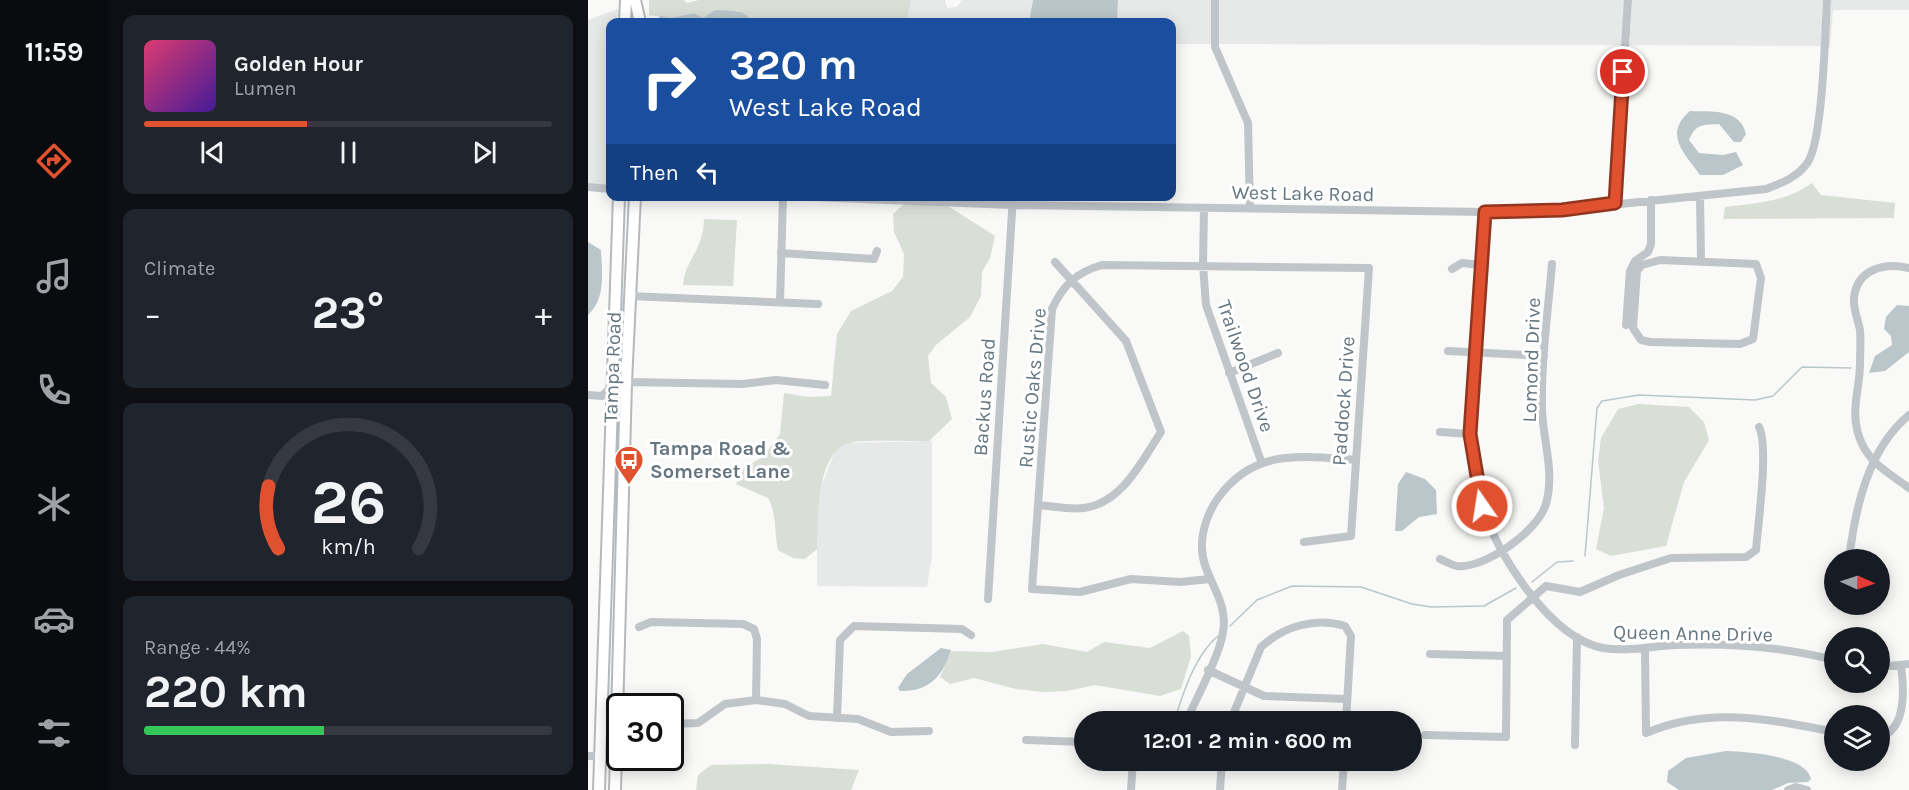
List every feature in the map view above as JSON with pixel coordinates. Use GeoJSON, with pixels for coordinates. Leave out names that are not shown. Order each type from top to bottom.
{"type":"FeatureCollection","features":[{"type":"Feature","properties":{"kind":"main road"},"geometry":{"type":"LineString","coordinates":[[625,18],[626,0]]}},
{"type":"Feature","properties":{"kind":"main road"},"geometry":{"type":"LineString","coordinates":[[635,0],[639,18]]}},
{"type":"Feature","properties":{"kind":"main road"},"geometry":{"type":"LineString","coordinates":[[640,18],[641,0]]}},
{"type":"Feature","properties":{"kind":"main road","name":"Tampa Road"},"geometry":{"type":"LineString","coordinates":[[599,790],[609,390],[620,201]]}},
{"type":"Feature","properties":{"kind":"main road","name":"Tampa Road"},"geometry":{"type":"LineString","coordinates":[[618,693],[626,382],[635,201]]}},
{"type":"Feature","properties":{"kind":"main road","name":"Tampa Road"},"geometry":{"type":"LineString","coordinates":[[615,771],[615,790]]}},
{"type":"Feature","properties":{"kind":"street"},"geometry":{"type":"LineString","coordinates":[[1215,0],[1215,47],[1248,123],[1250,209]]}},
{"type":"Feature","properties":{"kind":"street"},"geometry":{"type":"LineString","coordinates":[[1615,203],[1628,0]]}},
{"type":"Feature","properties":{"kind":"street","name":"West Lake Road"},"geometry":{"type":"LineString","coordinates":[[898,201],[1012,206],[1485,212],[1562,210],[1766,189],[1788,180],[1807,164],[1813,153],[1817,130],[1827,0]]}},
{"type":"Feature","properties":{"kind":"street"},"geometry":{"type":"LineString","coordinates":[[588,187],[606,189]]}},
{"type":"Feature","properties":{"kind":"street"},"geometry":{"type":"LineString","coordinates":[[1700,196],[1701,260]]}},
{"type":"Feature","properties":{"kind":"street"},"geometry":{"type":"LineString","coordinates":[[1626,325],[1630,271],[1635,261],[1648,252],[1651,244],[1651,200]]}},
{"type":"Feature","properties":{"kind":"street"},"geometry":{"type":"LineString","coordinates":[[780,302],[785,201]]}},
{"type":"Feature","properties":{"kind":"street","name":"Backus Road"},"geometry":{"type":"LineString","coordinates":[[988,599],[1012,201]]}},
{"type":"Feature","properties":{"kind":"street","name":"Trailwood Drive"},"geometry":{"type":"LineString","coordinates":[[1204,208],[1203,291],[1209,320],[1262,461]]}},
{"type":"Feature","properties":{"kind":"street","name":"Queen Anne Drive"},"geometry":{"type":"LineString","coordinates":[[1485,212],[1470,434],[1482,506],[1502,551],[1533,595],[1557,622],[1577,637],[1600,647],[1618,650],[1677,645],[1742,646],[1824,658]]}},
{"type":"Feature","properties":{"kind":"street"},"geometry":{"type":"LineString","coordinates":[[781,253],[874,258],[877,251]]}},
{"type":"Feature","properties":{"kind":"street"},"geometry":{"type":"LineString","coordinates":[[1701,260],[1756,264],[1761,278],[1753,339],[1740,344],[1641,340],[1633,328],[1637,271],[1650,261],[1701,260]]}},
{"type":"Feature","properties":{"kind":"street"},"geometry":{"type":"LineString","coordinates":[[1038,505],[1085,508],[1109,498],[1121,489],[1161,432],[1126,341],[1055,262]]}},
{"type":"Feature","properties":{"kind":"street"},"geometry":{"type":"LineString","coordinates":[[1452,269],[1462,263],[1481,265]]}},
{"type":"Feature","properties":{"kind":"street","name":"Lomond Drive"},"geometry":{"type":"LineString","coordinates":[[1440,559],[1455,566],[1468,566],[1502,551],[1538,521],[1549,491],[1549,449],[1542,408],[1552,264]]}},
{"type":"Feature","properties":{"kind":"street"},"geometry":{"type":"LineString","coordinates":[[1909,268],[1888,264],[1874,268],[1857,285],[1853,300],[1860,333],[1860,371],[1855,389],[1855,411],[1862,444],[1873,461],[1909,488]]}},
{"type":"Feature","properties":{"kind":"street","name":"Rustic Oaks Drive"},"geometry":{"type":"LineString","coordinates":[[1210,579],[1180,582],[1131,579],[1080,592],[1032,589],[1052,309],[1060,291],[1085,270],[1102,265],[1369,268]]}},
{"type":"Feature","properties":{"kind":"street","name":"Paddock Drive"},"geometry":{"type":"LineString","coordinates":[[1304,542],[1351,536],[1369,268]]}},
{"type":"Feature","properties":{"kind":"street"},"geometry":{"type":"LineString","coordinates":[[629,296],[818,303]]}},
{"type":"Feature","properties":{"kind":"street"},"geometry":{"type":"LineString","coordinates":[[1448,351],[1544,356]]}},
{"type":"Feature","properties":{"kind":"street"},"geometry":{"type":"LineString","coordinates":[[1229,373],[1278,353]]}},
{"type":"Feature","properties":{"kind":"street"},"geometry":{"type":"LineString","coordinates":[[588,395],[602,396],[626,382],[742,384],[776,380],[825,385]]}},
{"type":"Feature","properties":{"kind":"street"},"geometry":{"type":"LineString","coordinates":[[1851,549],[1858,509],[1873,461],[1909,415]]}},
{"type":"Feature","properties":{"kind":"street"},"geometry":{"type":"LineString","coordinates":[[1425,735],[1506,737],[1507,620],[1533,595],[1550,585],[1583,591],[1619,575],[1671,558],[1746,557],[1753,554],[1756,550],[1761,465],[1762,434],[1759,427]]}},
{"type":"Feature","properties":{"kind":"street"},"geometry":{"type":"LineString","coordinates":[[1440,432],[1470,434]]}},
{"type":"Feature","properties":{"kind":"street"},"geometry":{"type":"LineString","coordinates":[[1191,711],[1223,634],[1224,617],[1217,588],[1210,579],[1201,551],[1203,534],[1211,507],[1235,477],[1262,461],[1299,456],[1356,460]]}},
{"type":"Feature","properties":{"kind":"street"},"geometry":{"type":"LineString","coordinates":[[605,594],[620,595]]}},
{"type":"Feature","properties":{"kind":"street"},"geometry":{"type":"LineString","coordinates":[[639,627],[651,622],[743,624],[754,629],[757,639],[756,700]]}},
{"type":"Feature","properties":{"kind":"street"},"geometry":{"type":"LineString","coordinates":[[1235,711],[1261,647],[1271,638],[1298,625],[1311,622],[1345,626],[1351,636],[1346,711]]}},
{"type":"Feature","properties":{"kind":"street"},"geometry":{"type":"LineString","coordinates":[[837,718],[840,640],[854,626],[962,629],[971,635]]}},
{"type":"Feature","properties":{"kind":"street"},"geometry":{"type":"LineString","coordinates":[[1575,745],[1577,637]]}},
{"type":"Feature","properties":{"kind":"street"},"geometry":{"type":"LineString","coordinates":[[1645,648],[1646,733],[1698,717],[1744,717],[1824,730]]}},
{"type":"Feature","properties":{"kind":"street"},"geometry":{"type":"LineString","coordinates":[[1430,654],[1507,656]]}},
{"type":"Feature","properties":{"kind":"street"},"geometry":{"type":"LineString","coordinates":[[1890,666],[1905,665],[1902,702],[1897,722],[1890,732]]}},
{"type":"Feature","properties":{"kind":"street"},"geometry":{"type":"LineString","coordinates":[[1208,670],[1264,696],[1347,699]]}},
{"type":"Feature","properties":{"kind":"street"},"geometry":{"type":"LineString","coordinates":[[684,724],[698,723],[725,704],[756,700],[785,704],[809,716],[858,719],[891,732],[930,731]]}},
{"type":"Feature","properties":{"kind":"street"},"geometry":{"type":"LineString","coordinates":[[601,722],[606,722]]}},
{"type":"Feature","properties":{"kind":"street"},"geometry":{"type":"LineString","coordinates":[[1026,740],[1074,742]]}},
{"type":"Feature","properties":{"kind":"street"},"geometry":{"type":"LineString","coordinates":[[588,756],[606,756]]}},
{"type":"Feature","properties":{"kind":"street"},"geometry":{"type":"LineString","coordinates":[[1131,790],[1132,771]]}},
{"type":"Feature","properties":{"kind":"street"},"geometry":{"type":"LineString","coordinates":[[1220,790],[1221,771]]}},
{"type":"Feature","properties":{"kind":"street"},"geometry":{"type":"LineString","coordinates":[[1342,790],[1343,771]]}},
{"type":"Feature","properties":{"kind":"street"},"geometry":{"type":"LineString","coordinates":[[1788,790],[1796,787],[1807,790]]}},
{"type":"Feature","properties":{"kind":"shaded area"},"geometry":{"type":"Polygon","coordinates":[[[649,0],[684,0],[687,3],[699,0],[911,0],[909,18],[749,18],[742,13],[729,10],[703,18],[694,13],[670,18],[649,15],[649,0]]]}},
{"type":"Feature","properties":{"kind":"shaded area"},"geometry":{"type":"Polygon","coordinates":[[[911,0],[945,0],[947,8],[957,7],[962,0],[1033,0],[1030,18],[909,18],[911,0]]]}},
{"type":"Feature","properties":{"kind":"shaded area"},"geometry":{"type":"Polygon","coordinates":[[[1033,0],[1118,0],[1117,18],[1030,18],[1033,0]]]}},
{"type":"Feature","properties":{"kind":"shaded area"},"geometry":{"type":"Polygon","coordinates":[[[1118,0],[1212,0],[1211,44],[1176,44],[1176,18],[1117,18],[1118,0]]]}},
{"type":"Feature","properties":{"kind":"shaded area"},"geometry":{"type":"Polygon","coordinates":[[[1219,0],[1625,0],[1622,45],[1218,44],[1219,0]]]}},
{"type":"Feature","properties":{"kind":"shaded area"},"geometry":{"type":"Polygon","coordinates":[[[1632,0],[1823,0],[1821,46],[1629,45],[1632,0]]]}},
{"type":"Feature","properties":{"kind":"shaded area"},"geometry":{"type":"Polygon","coordinates":[[[1831,0],[1909,0],[1909,10],[1833,10],[1830,47],[1828,47],[1831,0]]]}},
{"type":"Feature","properties":{"kind":"shaded area"},"geometry":{"type":"Polygon","coordinates":[[[618,9],[617,18],[606,18],[606,186],[588,184],[588,20],[618,9]]]}},
{"type":"Feature","properties":{"kind":"shaded area"},"geometry":{"type":"Polygon","coordinates":[[[715,10],[741,12],[749,18],[703,18],[715,10]]]}},
{"type":"Feature","properties":{"kind":"shaded area"},"geometry":{"type":"Polygon","coordinates":[[[694,13],[703,18],[670,18],[694,13]]]}},
{"type":"Feature","properties":{"kind":"shaded area"},"geometry":{"type":"Polygon","coordinates":[[[1690,111],[1724,113],[1738,120],[1746,134],[1741,142],[1734,142],[1719,124],[1697,128],[1689,140],[1699,153],[1723,155],[1736,152],[1743,165],[1723,175],[1700,175],[1683,151],[1677,136],[1682,119],[1690,111]]]}},
{"type":"Feature","properties":{"kind":"shaded area"},"geometry":{"type":"Polygon","coordinates":[[[1812,183],[1821,195],[1895,203],[1894,218],[1723,219],[1725,207],[1781,198],[1812,183]]]}},
{"type":"Feature","properties":{"kind":"shaded area"},"geometry":{"type":"Polygon","coordinates":[[[904,204],[948,206],[995,236],[990,258],[982,272],[981,296],[970,317],[936,345],[928,356],[931,383],[946,397],[952,419],[929,441],[857,442],[839,449],[830,459],[824,473],[819,506],[817,549],[805,559],[793,558],[778,550],[774,517],[768,498],[736,484],[744,468],[764,456],[780,434],[784,393],[808,397],[831,396],[837,334],[851,311],[892,291],[903,277],[904,254],[894,232],[893,214],[904,204]]]}},
{"type":"Feature","properties":{"kind":"shaded area"},"geometry":{"type":"Polygon","coordinates":[[[704,219],[737,220],[733,286],[683,285],[687,268],[701,240],[704,219]]]}},
{"type":"Feature","properties":{"kind":"shaded area"},"geometry":{"type":"Polygon","coordinates":[[[588,242],[601,250],[602,285],[598,301],[588,315],[588,242]]]}},
{"type":"Feature","properties":{"kind":"shaded area"},"geometry":{"type":"Polygon","coordinates":[[[1897,305],[1909,306],[1909,352],[1885,371],[1869,373],[1875,356],[1892,345],[1891,336],[1884,329],[1886,317],[1897,305]]]}},
{"type":"Feature","properties":{"kind":"shaded area"},"geometry":{"type":"Polygon","coordinates":[[[1638,404],[1689,407],[1704,422],[1709,440],[1684,482],[1666,546],[1611,556],[1596,549],[1604,508],[1598,461],[1601,438],[1618,409],[1638,404]]]}},
{"type":"Feature","properties":{"kind":"shaded area"},"geometry":{"type":"Polygon","coordinates":[[[932,441],[932,556],[927,587],[817,586],[817,497],[835,451],[849,443],[932,441]]]}},
{"type":"Feature","properties":{"kind":"shaded area"},"geometry":{"type":"Polygon","coordinates":[[[1406,472],[1425,479],[1436,490],[1437,514],[1419,517],[1402,531],[1395,531],[1398,484],[1406,472]]]}},
{"type":"Feature","properties":{"kind":"shaded area"},"geometry":{"type":"Polygon","coordinates":[[[1183,631],[1189,636],[1191,656],[1181,689],[1160,696],[1095,685],[1067,691],[1043,692],[1016,689],[974,678],[950,684],[940,677],[951,651],[992,652],[1043,644],[1087,652],[1104,642],[1150,648],[1183,631]]]}},
{"type":"Feature","properties":{"kind":"shaded area"},"geometry":{"type":"Polygon","coordinates":[[[941,648],[951,650],[939,675],[919,689],[900,691],[898,688],[907,674],[941,648]]]}},
{"type":"Feature","properties":{"kind":"shaded area"},"geometry":{"type":"Polygon","coordinates":[[[1726,751],[1761,754],[1787,760],[1807,771],[1811,779],[1808,782],[1788,783],[1772,790],[1679,790],[1667,782],[1668,771],[1686,758],[1726,751]]]}},
{"type":"Feature","properties":{"kind":"shaded area"},"geometry":{"type":"Polygon","coordinates":[[[769,764],[859,770],[851,790],[696,790],[698,775],[711,765],[769,764]]]}},
{"type":"Feature","properties":{"kind":"waterway"},"geometry":{"type":"LineString","coordinates":[[1585,556],[1597,408],[1602,401],[1639,395],[1755,400],[1773,396],[1802,367],[1851,368]]}},
{"type":"Feature","properties":{"kind":"waterway"},"geometry":{"type":"LineString","coordinates":[[1532,582],[1557,562],[1573,561]]}},
{"type":"Feature","properties":{"kind":"waterway"},"geometry":{"type":"LineString","coordinates":[[1230,626],[1257,600],[1292,586],[1361,587],[1412,604],[1431,607],[1484,606],[1516,588]]}},
{"type":"Feature","properties":{"kind":"waterway"},"geometry":{"type":"LineString","coordinates":[[1178,711],[1196,664],[1218,636]]}},
{"type":"Feature","properties":{"kind":"place","name":"Tampa Road & Somerset Lane"},"geometry":{"type":"Point","coordinates":[629,486]}},
{"type":"Feature","properties":{"kind":"route"},"geometry":{"type":"LineString","coordinates":[[1482,506],[1476,482],[1470,434],[1485,212],[1562,210],[1615,203],[1623,72]]}}]}
